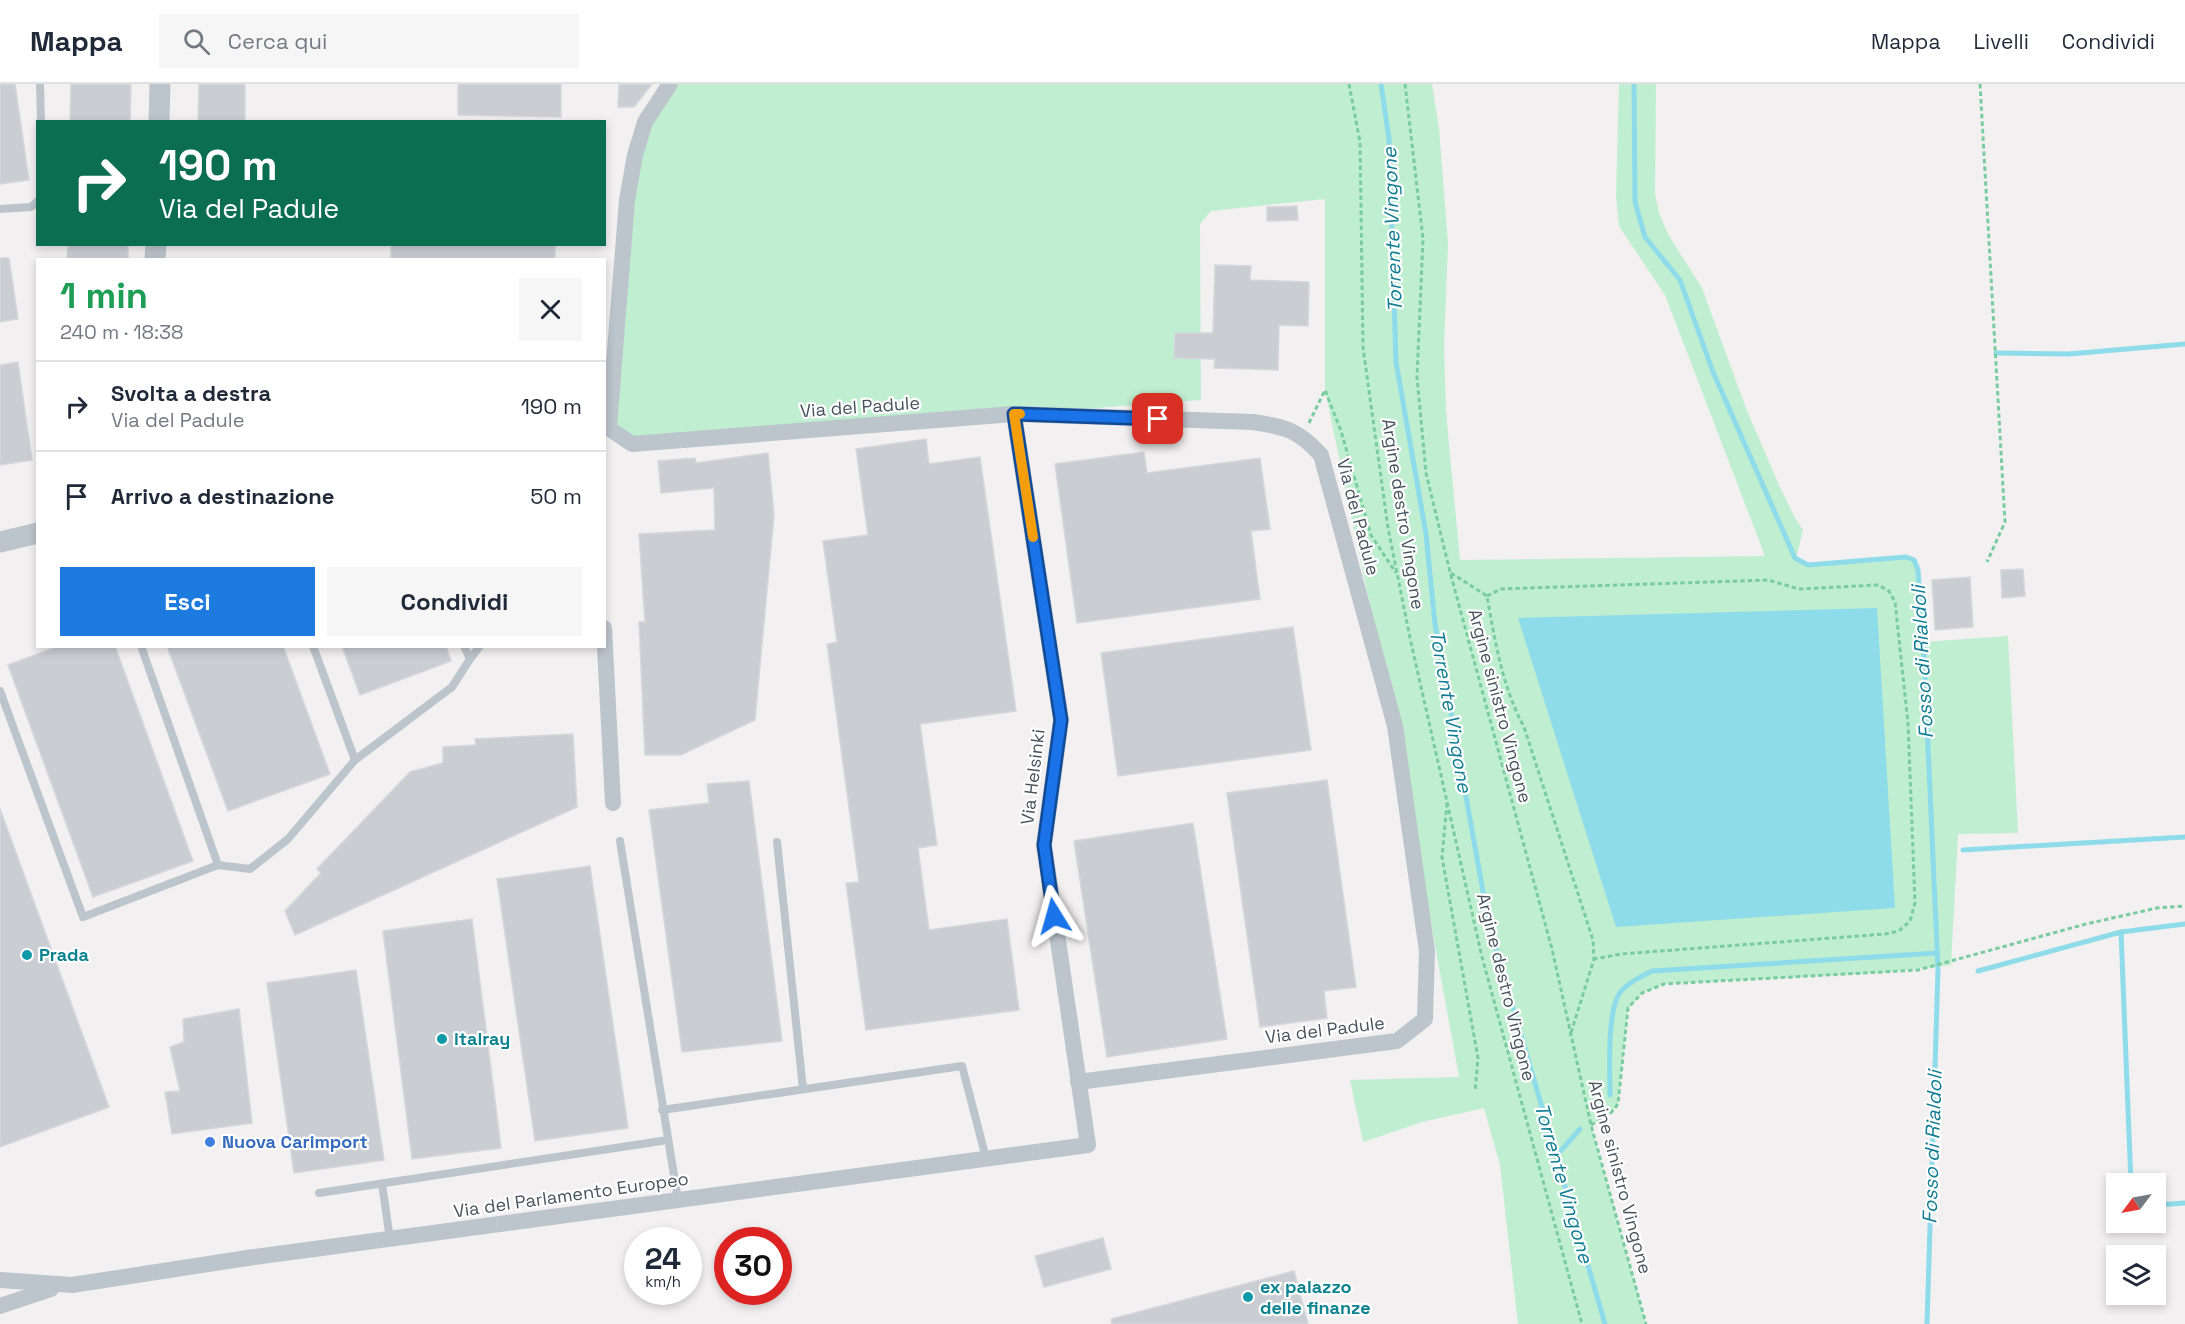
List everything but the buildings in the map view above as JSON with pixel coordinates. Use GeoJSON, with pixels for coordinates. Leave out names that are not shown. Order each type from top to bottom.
{"type":"FeatureCollection","features":[{"type":"Feature","properties":{"kind":"street"},"geometry":{"type":"LineString","coordinates":[[159,120],[160,84]]}},
{"type":"Feature","properties":{"kind":"street","name":"Via del Padule"},"geometry":{"type":"LineString","coordinates":[[670,84],[645,122],[635,155],[627,201],[607,425],[632,444],[1014,414],[1253,422],[1284,427],[1302,435],[1321,455],[1395,726],[1427,951],[1425,1019],[1397,1041],[1078,1082]]}},
{"type":"Feature","properties":{"kind":"street","name":"Via Helsinki"},"geometry":{"type":"LineString","coordinates":[[1014,414],[1061,720],[1044,845],[1088,1145]]}},
{"type":"Feature","properties":{"kind":"street"},"geometry":{"type":"LineString","coordinates":[[0,542],[36,533]]}},
{"type":"Feature","properties":{"kind":"street"},"geometry":{"type":"LineString","coordinates":[[605,648],[613,803]]}},
{"type":"Feature","properties":{"kind":"street","name":"Via del Parlamento Europeo"},"geometry":{"type":"LineString","coordinates":[[0,1306],[61,1286],[390,1239],[1088,1145]]}},
{"type":"Feature","properties":{"kind":"street","name":"Via del Parlamento Europeo"},"geometry":{"type":"LineString","coordinates":[[0,1280],[61,1286]]}},
{"type":"Feature","properties":{"kind":"lane"},"geometry":{"type":"LineString","coordinates":[[40,84],[41,120]]}},
{"type":"Feature","properties":{"kind":"lane"},"geometry":{"type":"LineString","coordinates":[[0,209],[31,207],[36,203]]}},
{"type":"Feature","properties":{"kind":"lane"},"geometry":{"type":"LineString","coordinates":[[142,648],[218,865]]}},
{"type":"Feature","properties":{"kind":"lane"},"geometry":{"type":"LineString","coordinates":[[314,648],[355,760]]}},
{"type":"Feature","properties":{"kind":"lane"},"geometry":{"type":"LineString","coordinates":[[465,648],[470,659]]}},
{"type":"Feature","properties":{"kind":"lane"},"geometry":{"type":"LineString","coordinates":[[0,691],[83,916],[218,865],[250,869],[288,839],[355,760],[452,687],[478,648]]}},
{"type":"Feature","properties":{"kind":"lane"},"geometry":{"type":"LineString","coordinates":[[620,841],[678,1200]]}},
{"type":"Feature","properties":{"kind":"lane"},"geometry":{"type":"LineString","coordinates":[[777,842],[803,1089]]}},
{"type":"Feature","properties":{"kind":"lane"},"geometry":{"type":"LineString","coordinates":[[662,1110],[962,1066],[986,1158]]}},
{"type":"Feature","properties":{"kind":"lane"},"geometry":{"type":"LineString","coordinates":[[319,1192],[668,1140]]}},
{"type":"Feature","properties":{"kind":"lane"},"geometry":{"type":"LineString","coordinates":[[382,1184],[390,1239]]}},
{"type":"Feature","properties":{"kind":"path","name":"Argine destro Vingone"},"geometry":{"type":"LineString","coordinates":[[1349,84],[1359,142],[1363,347],[1388,528],[1482,957],[1582,1324]]}},
{"type":"Feature","properties":{"kind":"path","name":"Argine sinistro Vingone"},"geometry":{"type":"LineString","coordinates":[[1405,84],[1423,239],[1418,377],[1426,473],[1450,572],[1551,949],[1591,1125],[1646,1324]]}},
{"type":"Feature","properties":{"kind":"path"},"geometry":{"type":"LineString","coordinates":[[1980,84],[2005,522],[1987,562]]}},
{"type":"Feature","properties":{"kind":"path"},"geometry":{"type":"LineString","coordinates":[[1302,435],[1325,390],[1341,431],[1371,535],[1397,575]]}},
{"type":"Feature","properties":{"kind":"path"},"geometry":{"type":"LineString","coordinates":[[1450,572],[1487,596],[1496,649],[1512,704],[1524,728],[1593,940],[1593,959],[1570,1037]]}},
{"type":"Feature","properties":{"kind":"path"},"geometry":{"type":"LineString","coordinates":[[1487,596],[1501,589],[1768,580],[1799,589],[1878,585],[1889,591],[1895,602],[1908,723],[1911,835],[1916,870],[1915,903],[1910,921],[1899,931],[1885,934],[1621,954],[1593,959]]}},
{"type":"Feature","properties":{"kind":"path"},"geometry":{"type":"LineString","coordinates":[[1448,801],[1442,857],[1478,1058],[1475,1092]]}},
{"type":"Feature","properties":{"kind":"path"},"geometry":{"type":"LineString","coordinates":[[1591,1125],[1610,1114],[1618,1104],[1628,1008],[1642,993],[1664,984],[1918,970],[2086,924],[2157,908],[2185,906]]}},
{"type":"Feature","properties":{"kind":"green space"},"geometry":{"type":"Polygon","coordinates":[[[662,84],[1432,84],[1439,128],[1448,243],[1444,344],[1446,412],[1460,560],[1765,556],[1665,295],[1619,226],[1616,196],[1619,84],[1656,84],[1655,194],[1660,216],[1669,236],[1702,288],[1747,411],[1779,485],[1803,530],[1796,558],[1808,565],[1906,557],[1914,560],[1918,570],[1923,642],[2008,636],[2018,833],[1958,834],[1951,965],[1878,973],[1664,984],[1642,993],[1628,1009],[1618,1104],[1610,1114],[1591,1125],[1646,1324],[1518,1324],[1500,1165],[1484,1108],[1422,1122],[1363,1142],[1350,1080],[1459,1077],[1395,726],[1325,390],[1325,199],[1211,211],[1200,224],[1201,400],[632,444],[609,426],[627,200],[662,84]]]}},
{"type":"Feature","properties":{"kind":"water"},"geometry":{"type":"Polygon","coordinates":[[[1877,608],[1895,908],[1616,927],[1518,618],[1877,608]]]}},
{"type":"Feature","properties":{"kind":"waterway","name":"Torrente Vingone"},"geometry":{"type":"LineString","coordinates":[[1381,84],[1389,139],[1396,362],[1426,534],[1435,624],[1489,925],[1605,1324]]}},
{"type":"Feature","properties":{"kind":"waterway","name":"Fosso di Rialdoli"},"geometry":{"type":"LineString","coordinates":[[1634,84],[1635,202],[1645,237],[1680,280],[1713,372],[1795,558],[1808,565],[1906,557],[1914,560],[1918,570],[1938,970],[1927,1324]]}},
{"type":"Feature","properties":{"kind":"waterway"},"geometry":{"type":"LineString","coordinates":[[1996,353],[2069,354],[2185,344]]}},
{"type":"Feature","properties":{"kind":"waterway"},"geometry":{"type":"LineString","coordinates":[[1963,850],[2185,837]]}},
{"type":"Feature","properties":{"kind":"waterway"},"geometry":{"type":"LineString","coordinates":[[1978,971],[2121,932],[2185,924]]}},
{"type":"Feature","properties":{"kind":"waterway"},"geometry":{"type":"LineString","coordinates":[[2121,932],[2131,1173]]}},
{"type":"Feature","properties":{"kind":"waterway"},"geometry":{"type":"LineString","coordinates":[[1610,1095],[1610,1044],[1614,1006],[1624,988],[1652,971],[1937,953]]}},
{"type":"Feature","properties":{"kind":"waterway"},"geometry":{"type":"LineString","coordinates":[[1557,1155],[1580,1129]]}},
{"type":"Feature","properties":{"kind":"waterway"},"geometry":{"type":"LineString","coordinates":[[2166,1204],[2185,1203]]}},
{"type":"Feature","properties":{"kind":"slow traffic"},"geometry":{"type":"LineString","coordinates":[[1020,414],[1014,414],[1033,537]]}},
{"type":"Feature","properties":{"kind":"place","name":"Prada"},"geometry":{"type":"Point","coordinates":[27,955]}},
{"type":"Feature","properties":{"kind":"place","name":"italray"},"geometry":{"type":"Point","coordinates":[442,1039]}},
{"type":"Feature","properties":{"kind":"place","name":"Nuova Carimport"},"geometry":{"type":"Point","coordinates":[210,1142]}},
{"type":"Feature","properties":{"kind":"place","name":"ex palazzo delle finanze"},"geometry":{"type":"Point","coordinates":[1248,1297]}},
{"type":"Feature","properties":{"kind":"route"},"geometry":{"type":"LineString","coordinates":[[1054,916],[1044,845],[1061,720],[1014,414],[1158,419]]}}]}
